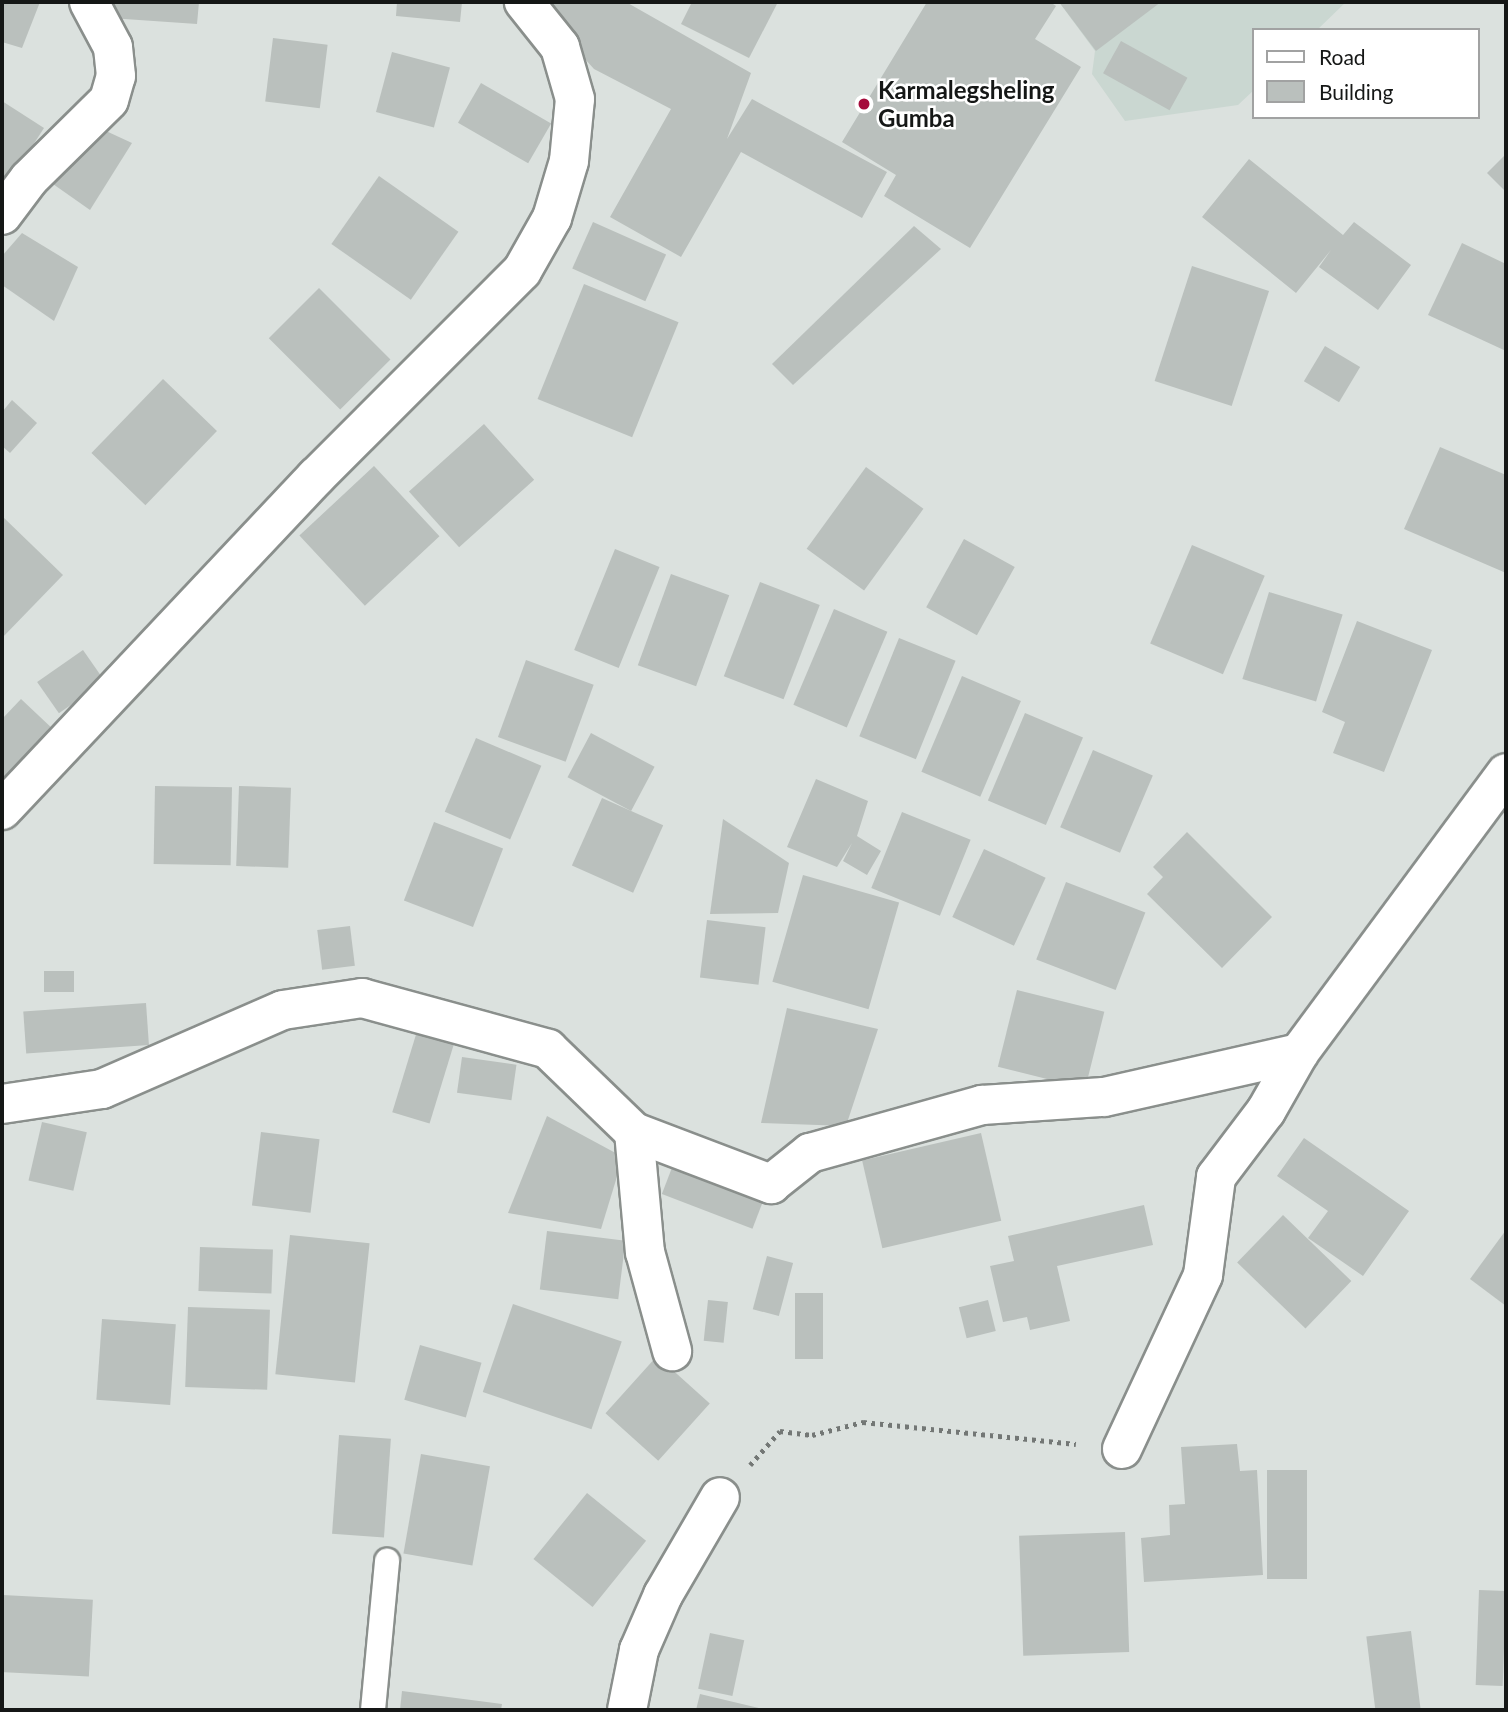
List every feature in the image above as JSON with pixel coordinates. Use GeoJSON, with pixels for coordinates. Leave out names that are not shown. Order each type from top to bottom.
{"type":"FeatureCollection","features":[{"type":"Feature","properties":{"kind":"street"},"geometry":{"type":"LineString","coordinates":[[2,215],[29,179],[109,100],[117,76],[113,47],[89,2]]}},
{"type":"Feature","properties":{"kind":"street"},"geometry":{"type":"LineString","coordinates":[[2,810],[316,477],[522,271],[552,219],[569,161],[575,99],[560,47],[524,2]]}},
{"type":"Feature","properties":{"kind":"street"},"geometry":{"type":"LineString","coordinates":[[1122,1449],[1203,1275],[1216,1177],[1266,1111],[1298,1053],[1506,773]]}},
{"type":"Feature","properties":{"kind":"street"},"geometry":{"type":"LineString","coordinates":[[2,1104],[102,1089],[283,1010],[362,998],[548,1049],[634,1132],[771,1184],[810,1153],[982,1105],[1104,1097],[1298,1053]]}},
{"type":"Feature","properties":{"kind":"street"},"geometry":{"type":"LineString","coordinates":[[634,1132],[645,1252],[672,1350]]}},
{"type":"Feature","properties":{"kind":"street"},"geometry":{"type":"LineString","coordinates":[[627,1710],[639,1650],[653,1617],[720,1497]]}},
{"type":"Feature","properties":{"kind":"lane"},"geometry":{"type":"LineString","coordinates":[[373,1710],[387,1561]]}},
{"type":"Feature","properties":{"kind":"path"},"geometry":{"type":"LineString","coordinates":[[720,1497],[780,1431],[812,1435],[863,1422],[1122,1449]]}},
{"type":"Feature","properties":{"kind":"shaded area"},"geometry":{"type":"Polygon","coordinates":[[[1059,2],[1346,2],[1319,28],[1252,28],[1252,92],[1238,105],[1125,121],[1092,74],[1095,51],[1059,2]]]}},
{"type":"Feature","properties":{"kind":"building"},"geometry":{"type":"Polygon","coordinates":[[[2,2],[40,2],[22,48],[2,42],[2,2]]]}},
{"type":"Feature","properties":{"kind":"building"},"geometry":{"type":"Polygon","coordinates":[[[111,2],[199,2],[197,24],[110,18],[111,2]]]}},
{"type":"Feature","properties":{"kind":"building"},"geometry":{"type":"Polygon","coordinates":[[[397,2],[462,2],[460,22],[396,16],[397,2]]]}},
{"type":"Feature","properties":{"kind":"building"},"geometry":{"type":"Polygon","coordinates":[[[540,2],[626,2],[751,73],[727,139],[752,99],[887,172],[862,218],[741,152],[681,257],[610,217],[671,109],[594,69],[537,6],[540,2]]]}},
{"type":"Feature","properties":{"kind":"building"},"geometry":{"type":"Polygon","coordinates":[[[692,2],[778,2],[749,58],[681,24],[692,2]]]}},
{"type":"Feature","properties":{"kind":"building"},"geometry":{"type":"Polygon","coordinates":[[[927,2],[1050,2],[1056,6],[1035,39],[1081,67],[970,248],[884,196],[896,175],[842,142],[927,2]]]}},
{"type":"Feature","properties":{"kind":"building"},"geometry":{"type":"Polygon","coordinates":[[[1059,2],[1161,2],[1096,51],[1059,2]]]}},
{"type":"Feature","properties":{"kind":"building"},"geometry":{"type":"Polygon","coordinates":[[[273,38],[328,45],[320,108],[265,102],[273,38]]]}},
{"type":"Feature","properties":{"kind":"building"},"geometry":{"type":"Polygon","coordinates":[[[1121,41],[1187,78],[1170,110],[1103,73],[1121,41]]]}},
{"type":"Feature","properties":{"kind":"building"},"geometry":{"type":"Polygon","coordinates":[[[392,52],[450,68],[434,127],[376,112],[392,52]]]}},
{"type":"Feature","properties":{"kind":"building"},"geometry":{"type":"Polygon","coordinates":[[[481,83],[551,124],[528,163],[458,123],[481,83]]]}},
{"type":"Feature","properties":{"kind":"building"},"geometry":{"type":"Polygon","coordinates":[[[2,101],[44,128],[2,193],[2,101]]]}},
{"type":"Feature","properties":{"kind":"building"},"geometry":{"type":"Polygon","coordinates":[[[93,125],[132,143],[90,210],[53,184],[93,125]]]}},
{"type":"Feature","properties":{"kind":"building"},"geometry":{"type":"Polygon","coordinates":[[[1506,154],[1506,192],[1487,173],[1506,154]]]}},
{"type":"Feature","properties":{"kind":"building"},"geometry":{"type":"Polygon","coordinates":[[[1249,159],[1343,235],[1354,222],[1411,265],[1378,310],[1319,267],[1331,250],[1296,293],[1202,217],[1249,159]]]}},
{"type":"Feature","properties":{"kind":"building"},"geometry":{"type":"Polygon","coordinates":[[[379,176],[458,232],[411,300],[331,244],[379,176]]]}},
{"type":"Feature","properties":{"kind":"building"},"geometry":{"type":"Polygon","coordinates":[[[593,222],[666,255],[645,301],[572,269],[593,222]]]}},
{"type":"Feature","properties":{"kind":"building"},"geometry":{"type":"Polygon","coordinates":[[[914,226],[941,249],[793,385],[772,364],[914,226]]]}},
{"type":"Feature","properties":{"kind":"building"},"geometry":{"type":"Polygon","coordinates":[[[22,233],[78,267],[54,321],[2,285],[2,256],[22,233]]]}},
{"type":"Feature","properties":{"kind":"building"},"geometry":{"type":"Polygon","coordinates":[[[1462,243],[1506,264],[1506,351],[1428,315],[1462,243]]]}},
{"type":"Feature","properties":{"kind":"building"},"geometry":{"type":"Polygon","coordinates":[[[1192,266],[1269,291],[1232,406],[1155,381],[1192,266]]]}},
{"type":"Feature","properties":{"kind":"building"},"geometry":{"type":"Polygon","coordinates":[[[584,284],[679,322],[632,437],[538,399],[584,284]]]}},
{"type":"Feature","properties":{"kind":"building"},"geometry":{"type":"Polygon","coordinates":[[[319,288],[390,359],[340,410],[269,338],[319,288]]]}},
{"type":"Feature","properties":{"kind":"building"},"geometry":{"type":"Polygon","coordinates":[[[1325,346],[1360,367],[1339,402],[1304,381],[1325,346]]]}},
{"type":"Feature","properties":{"kind":"building"},"geometry":{"type":"Polygon","coordinates":[[[163,379],[217,431],[145,505],[91,453],[163,379]]]}},
{"type":"Feature","properties":{"kind":"building"},"geometry":{"type":"Polygon","coordinates":[[[12,400],[37,423],[10,453],[2,446],[2,412],[12,400]]]}},
{"type":"Feature","properties":{"kind":"building"},"geometry":{"type":"Polygon","coordinates":[[[484,424],[534,480],[459,547],[409,492],[484,424]]]}},
{"type":"Feature","properties":{"kind":"building"},"geometry":{"type":"Polygon","coordinates":[[[1440,447],[1506,475],[1506,573],[1404,529],[1440,447]]]}},
{"type":"Feature","properties":{"kind":"building"},"geometry":{"type":"Polygon","coordinates":[[[374,466],[439,536],[365,606],[299,536],[374,466]]]}},
{"type":"Feature","properties":{"kind":"building"},"geometry":{"type":"Polygon","coordinates":[[[866,467],[923,509],[864,590],[807,549],[866,467]]]}},
{"type":"Feature","properties":{"kind":"building"},"geometry":{"type":"Polygon","coordinates":[[[2,516],[63,575],[2,638],[2,516]]]}},
{"type":"Feature","properties":{"kind":"building"},"geometry":{"type":"Polygon","coordinates":[[[964,539],[1015,567],[977,635],[926,607],[964,539]]]}},
{"type":"Feature","properties":{"kind":"building"},"geometry":{"type":"Polygon","coordinates":[[[1192,545],[1265,576],[1223,674],[1150,643],[1192,545]]]}},
{"type":"Feature","properties":{"kind":"building"},"geometry":{"type":"Polygon","coordinates":[[[615,549],[660,567],[619,668],[574,650],[615,549]]]}},
{"type":"Feature","properties":{"kind":"building"},"geometry":{"type":"Polygon","coordinates":[[[671,574],[729,595],[696,686],[638,665],[671,574]]]}},
{"type":"Feature","properties":{"kind":"building"},"geometry":{"type":"Polygon","coordinates":[[[760,582],[820,605],[784,699],[724,676],[760,582]]]}},
{"type":"Feature","properties":{"kind":"building"},"geometry":{"type":"Polygon","coordinates":[[[1269,592],[1343,615],[1316,702],[1242,679],[1269,592]]]}},
{"type":"Feature","properties":{"kind":"building"},"geometry":{"type":"Polygon","coordinates":[[[834,609],[887,632],[847,727],[793,705],[834,609]]]}},
{"type":"Feature","properties":{"kind":"building"},"geometry":{"type":"Polygon","coordinates":[[[1357,621],[1432,650],[1384,772],[1333,753],[1345,722],[1322,712],[1357,621]]]}},
{"type":"Feature","properties":{"kind":"building"},"geometry":{"type":"Polygon","coordinates":[[[899,638],[956,661],[916,759],[859,736],[899,638]]]}},
{"type":"Feature","properties":{"kind":"building"},"geometry":{"type":"Polygon","coordinates":[[[83,650],[105,681],[59,713],[37,682],[83,650]]]}},
{"type":"Feature","properties":{"kind":"building"},"geometry":{"type":"Polygon","coordinates":[[[526,660],[594,685],[566,762],[498,737],[526,660]]]}},
{"type":"Feature","properties":{"kind":"building"},"geometry":{"type":"Polygon","coordinates":[[[962,676],[1021,701],[980,797],[921,772],[962,676]]]}},
{"type":"Feature","properties":{"kind":"building"},"geometry":{"type":"Polygon","coordinates":[[[21,699],[55,731],[2,788],[2,719],[21,699]]]}},
{"type":"Feature","properties":{"kind":"building"},"geometry":{"type":"Polygon","coordinates":[[[1025,713],[1083,738],[1046,825],[988,800],[1025,713]]]}},
{"type":"Feature","properties":{"kind":"building"},"geometry":{"type":"Polygon","coordinates":[[[591,733],[655,767],[631,811],[568,777],[591,733]]]}},
{"type":"Feature","properties":{"kind":"building"},"geometry":{"type":"Polygon","coordinates":[[[476,738],[541,766],[510,839],[445,812],[476,738]]]}},
{"type":"Feature","properties":{"kind":"building"},"geometry":{"type":"Polygon","coordinates":[[[1093,750],[1153,775],[1120,853],[1060,827],[1093,750]]]}},
{"type":"Feature","properties":{"kind":"building"},"geometry":{"type":"Polygon","coordinates":[[[816,779],[868,801],[857,836],[881,851],[867,875],[843,861],[852,843],[837,867],[787,847],[816,779]]]}},
{"type":"Feature","properties":{"kind":"building"},"geometry":{"type":"Polygon","coordinates":[[[155,786],[232,787],[231,865],[154,864],[155,786]]]}},
{"type":"Feature","properties":{"kind":"building"},"geometry":{"type":"Polygon","coordinates":[[[239,786],[291,788],[288,868],[236,866],[239,786]]]}},
{"type":"Feature","properties":{"kind":"building"},"geometry":{"type":"Polygon","coordinates":[[[602,798],[663,825],[633,893],[572,866],[602,798]]]}},
{"type":"Feature","properties":{"kind":"building"},"geometry":{"type":"Polygon","coordinates":[[[902,812],[971,840],[940,916],[871,888],[902,812]]]}},
{"type":"Feature","properties":{"kind":"building"},"geometry":{"type":"Polygon","coordinates":[[[723,819],[789,863],[778,913],[710,914],[723,819]]]}},
{"type":"Feature","properties":{"kind":"building"},"geometry":{"type":"Polygon","coordinates":[[[434,822],[503,849],[473,927],[404,900],[434,822]]]}},
{"type":"Feature","properties":{"kind":"building"},"geometry":{"type":"Polygon","coordinates":[[[1187,832],[1272,917],[1222,968],[1147,894],[1163,877],[1153,867],[1187,832]]]}},
{"type":"Feature","properties":{"kind":"building"},"geometry":{"type":"Polygon","coordinates":[[[984,849],[1046,878],[1014,946],[952,917],[984,849]]]}},
{"type":"Feature","properties":{"kind":"building"},"geometry":{"type":"Polygon","coordinates":[[[803,875],[899,903],[869,1009],[772,982],[803,875]]]}},
{"type":"Feature","properties":{"kind":"building"},"geometry":{"type":"Polygon","coordinates":[[[1066,882],[1145,912],[1116,990],[1036,959],[1066,882]]]}},
{"type":"Feature","properties":{"kind":"building"},"geometry":{"type":"Polygon","coordinates":[[[707,920],[766,927],[758,985],[700,978],[707,920]]]}},
{"type":"Feature","properties":{"kind":"building"},"geometry":{"type":"Polygon","coordinates":[[[350,926],[355,966],[322,970],[317,930],[350,926]]]}},
{"type":"Feature","properties":{"kind":"building"},"geometry":{"type":"Polygon","coordinates":[[[44,971],[74,971],[74,992],[44,992],[44,971]]]}},
{"type":"Feature","properties":{"kind":"building"},"geometry":{"type":"Polygon","coordinates":[[[1017,990],[1104,1012],[1085,1088],[998,1067],[1017,990]]]}},
{"type":"Feature","properties":{"kind":"building"},"geometry":{"type":"Polygon","coordinates":[[[146,1003],[149,1045],[26,1053],[23,1012],[146,1003]]]}},
{"type":"Feature","properties":{"kind":"building"},"geometry":{"type":"Polygon","coordinates":[[[787,1008],[878,1029],[846,1126],[761,1123],[787,1008]]]}},
{"type":"Feature","properties":{"kind":"building"},"geometry":{"type":"Polygon","coordinates":[[[418,1028],[455,1039],[430,1124],[392,1112],[418,1028]]]}},
{"type":"Feature","properties":{"kind":"building"},"geometry":{"type":"Polygon","coordinates":[[[462,1057],[516,1065],[511,1100],[457,1093],[462,1057]]]}},
{"type":"Feature","properties":{"kind":"building"},"geometry":{"type":"Polygon","coordinates":[[[547,1116],[623,1157],[601,1229],[508,1213],[547,1116]]]}},
{"type":"Feature","properties":{"kind":"building"},"geometry":{"type":"Polygon","coordinates":[[[42,1122],[87,1132],[73,1191],[29,1180],[42,1122]]]}},
{"type":"Feature","properties":{"kind":"building"},"geometry":{"type":"Polygon","coordinates":[[[261,1132],[320,1139],[311,1213],[252,1205],[261,1132]]]}},
{"type":"Feature","properties":{"kind":"building"},"geometry":{"type":"Polygon","coordinates":[[[981,1133],[1001,1221],[882,1248],[862,1160],[981,1133]]]}},
{"type":"Feature","properties":{"kind":"building"},"geometry":{"type":"Polygon","coordinates":[[[1304,1138],[1409,1211],[1363,1276],[1308,1238],[1328,1211],[1277,1176],[1304,1138]]]}},
{"type":"Feature","properties":{"kind":"building"},"geometry":{"type":"Polygon","coordinates":[[[673,1165],[764,1200],[752,1229],[662,1194],[673,1165]]]}},
{"type":"Feature","properties":{"kind":"building"},"geometry":{"type":"Polygon","coordinates":[[[1144,1205],[1153,1245],[1057,1266],[1070,1321],[1030,1330],[1027,1317],[1003,1322],[990,1266],[1014,1261],[1008,1236],[1144,1205]]]}},
{"type":"Feature","properties":{"kind":"building"},"geometry":{"type":"Polygon","coordinates":[[[1283,1215],[1351,1281],[1305,1328],[1237,1262],[1283,1215]]]}},
{"type":"Feature","properties":{"kind":"building"},"geometry":{"type":"Polygon","coordinates":[[[1506,1230],[1506,1306],[1470,1279],[1506,1230]]]}},
{"type":"Feature","properties":{"kind":"building"},"geometry":{"type":"Polygon","coordinates":[[[547,1231],[625,1241],[618,1299],[540,1290],[547,1231]]]}},
{"type":"Feature","properties":{"kind":"building"},"geometry":{"type":"Polygon","coordinates":[[[290,1235],[370,1243],[355,1383],[275,1374],[290,1235]]]}},
{"type":"Feature","properties":{"kind":"building"},"geometry":{"type":"Polygon","coordinates":[[[200,1247],[273,1250],[271,1294],[198,1291],[200,1247]]]}},
{"type":"Feature","properties":{"kind":"building"},"geometry":{"type":"Polygon","coordinates":[[[767,1256],[793,1263],[779,1316],[753,1309],[767,1256]]]}},
{"type":"Feature","properties":{"kind":"building"},"geometry":{"type":"Polygon","coordinates":[[[795,1293],[823,1293],[823,1359],[795,1359],[795,1293]]]}},
{"type":"Feature","properties":{"kind":"building"},"geometry":{"type":"Polygon","coordinates":[[[708,1300],[728,1302],[724,1343],[704,1341],[708,1300]]]}},
{"type":"Feature","properties":{"kind":"building"},"geometry":{"type":"Polygon","coordinates":[[[988,1300],[996,1331],[967,1338],[959,1307],[988,1300]]]}},
{"type":"Feature","properties":{"kind":"building"},"geometry":{"type":"Polygon","coordinates":[[[513,1304],[622,1341],[591,1429],[483,1392],[513,1304]]]}},
{"type":"Feature","properties":{"kind":"building"},"geometry":{"type":"Polygon","coordinates":[[[188,1307],[270,1310],[267,1390],[185,1387],[188,1307]]]}},
{"type":"Feature","properties":{"kind":"building"},"geometry":{"type":"Polygon","coordinates":[[[102,1319],[176,1324],[170,1405],[96,1400],[102,1319]]]}},
{"type":"Feature","properties":{"kind":"building"},"geometry":{"type":"Polygon","coordinates":[[[420,1345],[482,1363],[466,1417],[404,1400],[420,1345]]]}},
{"type":"Feature","properties":{"kind":"building"},"geometry":{"type":"Polygon","coordinates":[[[657,1356],[710,1404],[658,1461],[605,1413],[657,1356]]]}},
{"type":"Feature","properties":{"kind":"building"},"geometry":{"type":"Polygon","coordinates":[[[339,1435],[391,1439],[384,1537],[332,1534],[339,1435]]]}},
{"type":"Feature","properties":{"kind":"building"},"geometry":{"type":"Polygon","coordinates":[[[1237,1444],[1240,1471],[1257,1470],[1263,1575],[1144,1582],[1141,1538],[1170,1535],[1169,1505],[1185,1504],[1181,1447],[1237,1444]]]}},
{"type":"Feature","properties":{"kind":"building"},"geometry":{"type":"Polygon","coordinates":[[[421,1454],[490,1466],[472,1566],[403,1553],[421,1454]]]}},
{"type":"Feature","properties":{"kind":"building"},"geometry":{"type":"Polygon","coordinates":[[[1267,1470],[1307,1470],[1307,1579],[1267,1579],[1267,1470]]]}},
{"type":"Feature","properties":{"kind":"building"},"geometry":{"type":"Polygon","coordinates":[[[587,1493],[646,1541],[593,1607],[534,1559],[587,1493]]]}},
{"type":"Feature","properties":{"kind":"building"},"geometry":{"type":"Polygon","coordinates":[[[1125,1532],[1129,1652],[1023,1656],[1019,1536],[1125,1532]]]}},
{"type":"Feature","properties":{"kind":"building"},"geometry":{"type":"Polygon","coordinates":[[[1479,1590],[1506,1591],[1503,1686],[1476,1685],[1479,1590]]]}},
{"type":"Feature","properties":{"kind":"building"},"geometry":{"type":"Polygon","coordinates":[[[3,1595],[93,1600],[89,1677],[2,1672],[3,1595]]]}},
{"type":"Feature","properties":{"kind":"building"},"geometry":{"type":"Polygon","coordinates":[[[1411,1631],[1421,1710],[1375,1710],[1366,1636],[1411,1631]]]}},
{"type":"Feature","properties":{"kind":"building"},"geometry":{"type":"Polygon","coordinates":[[[710,1633],[744,1640],[732,1696],[698,1689],[710,1633]]]}},
{"type":"Feature","properties":{"kind":"building"},"geometry":{"type":"Polygon","coordinates":[[[402,1691],[502,1704],[501,1710],[400,1710],[402,1691]]]}},
{"type":"Feature","properties":{"kind":"building"},"geometry":{"type":"Polygon","coordinates":[[[700,1694],[763,1709],[763,1710],[696,1710],[700,1694]]]}},
{"type":"Feature","properties":{"kind":"place","name":"Karmalegsheling Gumba"},"geometry":{"type":"Point","coordinates":[864,104]}}]}
